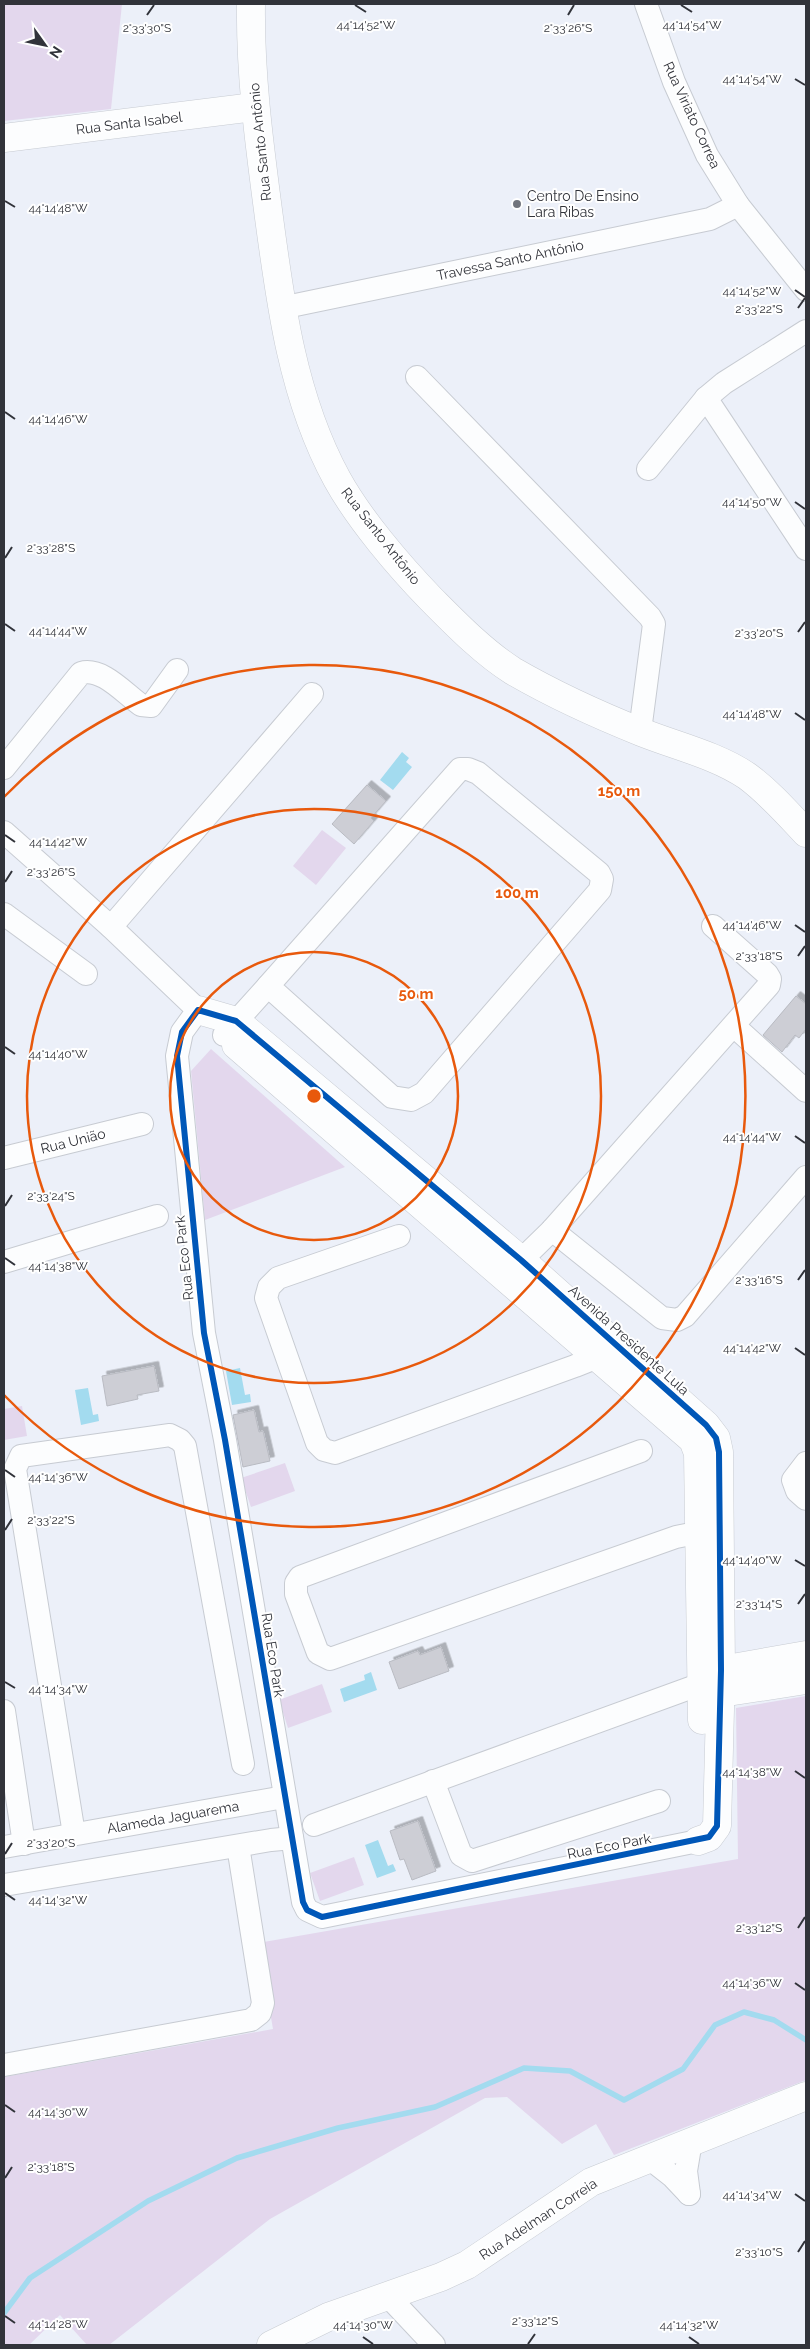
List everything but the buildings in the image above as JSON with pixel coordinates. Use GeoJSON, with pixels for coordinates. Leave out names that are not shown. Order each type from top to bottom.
{"type":"FeatureCollection","features":[{"type":"Feature","properties":{"kind":"street","name":"Rua Santo Antônio"},"geometry":{"type":"LineString","coordinates":[[251,4],[254,108],[281,308],[303,397],[337,480],[358,511],[415,582],[446,615],[487,651],[511,669],[536,683],[640,731],[721,762],[748,777],[806,833]]}},
{"type":"Feature","properties":{"kind":"street","name":"Rua Viriato Correa"},"geometry":{"type":"LineString","coordinates":[[646,4],[674,82],[707,155],[738,205],[806,290]]}},
{"type":"Feature","properties":{"kind":"street","name":"Rua Santa Isabel"},"geometry":{"type":"LineString","coordinates":[[4,138],[254,108]]}},
{"type":"Feature","properties":{"kind":"street","name":"Travessa Santo Antônio"},"geometry":{"type":"LineString","coordinates":[[281,308],[710,218],[738,205]]}},
{"type":"Feature","properties":{"kind":"street"},"geometry":{"type":"LineString","coordinates":[[648,469],[706,398],[724,383],[806,331]]}},
{"type":"Feature","properties":{"kind":"street"},"geometry":{"type":"LineString","coordinates":[[417,377],[650,616],[654,624],[640,731]]}},
{"type":"Feature","properties":{"kind":"street"},"geometry":{"type":"LineString","coordinates":[[706,398],[806,549]]}},
{"type":"Feature","properties":{"kind":"street"},"geometry":{"type":"LineString","coordinates":[[4,768],[80,673],[88,671],[98,673],[146,707],[151,706],[177,670]]}},
{"type":"Feature","properties":{"kind":"street"},"geometry":{"type":"LineString","coordinates":[[112,927],[312,694]]}},
{"type":"Feature","properties":{"kind":"street"},"geometry":{"type":"LineString","coordinates":[[230,1028],[460,769],[478,772],[599,873],[602,879],[600,890],[424,1093],[411,1100],[392,1097],[268,986]]}},
{"type":"Feature","properties":{"kind":"street"},"geometry":{"type":"LineString","coordinates":[[4,832],[112,927],[198,1010]]}},
{"type":"Feature","properties":{"kind":"street"},"geometry":{"type":"LineString","coordinates":[[4,914],[86,974]]}},
{"type":"Feature","properties":{"kind":"street"},"geometry":{"type":"LineString","coordinates":[[512,1269],[552,1230],[769,985],[770,979],[767,974],[713,926]]}},
{"type":"Feature","properties":{"kind":"street","name":"Avenida Presidente Lula"},"geometry":{"type":"LineString","coordinates":[[198,1010],[230,1028],[603,1349],[706,1425],[716,1438],[720,1452],[709,1530],[717,1826],[709,1837],[698,1841]]}},
{"type":"Feature","properties":{"kind":"street","name":"Rua Eco Park"},"geometry":{"type":"LineString","coordinates":[[198,1010],[182,1032],[177,1056],[204,1334],[225,1440],[284,1797],[303,1902],[307,1910],[322,1917],[698,1841]]}},
{"type":"Feature","properties":{"kind":"street"},"geometry":{"type":"LineString","coordinates":[[734,1026],[806,1091]]}},
{"type":"Feature","properties":{"kind":"street","name":"Rua União"},"geometry":{"type":"LineString","coordinates":[[4,1158],[142,1124]]}},
{"type":"Feature","properties":{"kind":"street"},"geometry":{"type":"LineString","coordinates":[[552,1230],[662,1318],[676,1320],[685,1316],[806,1176]]}},
{"type":"Feature","properties":{"kind":"street"},"geometry":{"type":"LineString","coordinates":[[4,1262],[157,1216]]}},
{"type":"Feature","properties":{"kind":"street"},"geometry":{"type":"LineString","coordinates":[[399,1236],[278,1278],[269,1287],[266,1298],[317,1443],[324,1450],[334,1453],[603,1349]]}},
{"type":"Feature","properties":{"kind":"street"},"geometry":{"type":"LineString","coordinates":[[74,1834],[15,1469],[21,1456],[170,1435],[180,1440],[185,1446],[243,1764]]}},
{"type":"Feature","properties":{"kind":"street"},"geometry":{"type":"LineString","coordinates":[[641,1451],[300,1577],[296,1583],[296,1594],[318,1652],[330,1659],[676,1537],[709,1530]]}},
{"type":"Feature","properties":{"kind":"street"},"geometry":{"type":"LineString","coordinates":[[806,1463],[793,1480],[797,1491],[806,1499]]}},
{"type":"Feature","properties":{"kind":"street"},"geometry":{"type":"LineString","coordinates":[[314,1825],[432,1781],[714,1682],[806,1655]]}},
{"type":"Feature","properties":{"kind":"street"},"geometry":{"type":"LineString","coordinates":[[714,1682],[806,1680]]}},
{"type":"Feature","properties":{"kind":"street"},"geometry":{"type":"LineString","coordinates":[[4,1711],[14,1846]]}},
{"type":"Feature","properties":{"kind":"street"},"geometry":{"type":"LineString","coordinates":[[432,1781],[461,1855],[472,1861],[658,1801]]}},
{"type":"Feature","properties":{"kind":"street","name":"Alameda Jaguarema"},"geometry":{"type":"LineString","coordinates":[[14,1846],[284,1797]]}},
{"type":"Feature","properties":{"kind":"street"},"geometry":{"type":"LineString","coordinates":[[4,1885],[292,1838]]}},
{"type":"Feature","properties":{"kind":"street"},"geometry":{"type":"LineString","coordinates":[[4,2065],[251,2020],[260,2013],[263,2003],[238,1846]]}},
{"type":"Feature","properties":{"kind":"street","name":"Rua Adelman Correia"},"geometry":{"type":"LineString","coordinates":[[271,2345],[328,2317],[441,2277],[467,2265],[591,2182],[806,2096]]}},
{"type":"Feature","properties":{"kind":"street"},"geometry":{"type":"LineString","coordinates":[[649,2158],[672,2176],[689,2194],[686,2171],[691,2141]]}},
{"type":"Feature","properties":{"kind":"street"},"geometry":{"type":"LineString","coordinates":[[387,2295],[434,2345]]}},
{"type":"Feature","properties":{"kind":"shaded area"},"geometry":{"type":"Polygon","coordinates":[[[4,4],[122,4],[111,109],[4,121],[4,4]]]}},
{"type":"Feature","properties":{"kind":"shaded area"},"geometry":{"type":"Polygon","coordinates":[[[322,830],[346,848],[316,885],[293,866],[322,830]]]}},
{"type":"Feature","properties":{"kind":"shaded area"},"geometry":{"type":"Polygon","coordinates":[[[211,1049],[345,1167],[205,1220],[191,1071],[211,1049]]]}},
{"type":"Feature","properties":{"kind":"shaded area"},"geometry":{"type":"Polygon","coordinates":[[[22,1406],[27,1436],[4,1440],[4,1409],[22,1406]]]}},
{"type":"Feature","properties":{"kind":"shaded area"},"geometry":{"type":"Polygon","coordinates":[[[285,1463],[295,1491],[251,1507],[241,1478],[285,1463]]]}},
{"type":"Feature","properties":{"kind":"shaded area"},"geometry":{"type":"Polygon","coordinates":[[[322,1684],[332,1712],[288,1728],[279,1700],[322,1684]]]}},
{"type":"Feature","properties":{"kind":"shaded area"},"geometry":{"type":"Polygon","coordinates":[[[806,1696],[806,2080],[614,2155],[596,2124],[562,2144],[507,2097],[485,2098],[270,2219],[109,2345],[87,2345],[60,2315],[29,2345],[4,2345],[4,2077],[273,2029],[258,1943],[738,1859],[736,1708],[806,1696]]]}},
{"type":"Feature","properties":{"kind":"shaded area"},"geometry":{"type":"Polygon","coordinates":[[[354,1857],[364,1885],[320,1901],[310,1873],[354,1857]]]}},
{"type":"Feature","properties":{"kind":"water"},"geometry":{"type":"Polygon","coordinates":[[[402,752],[409,758],[406,762],[412,767],[393,790],[380,780],[402,752]]]}},
{"type":"Feature","properties":{"kind":"water"},"geometry":{"type":"Polygon","coordinates":[[[240,1368],[245,1395],[250,1394],[251,1402],[232,1405],[226,1371],[240,1368]]]}},
{"type":"Feature","properties":{"kind":"water"},"geometry":{"type":"Polygon","coordinates":[[[88,1388],[93,1415],[98,1414],[99,1421],[81,1425],[75,1390],[88,1388]]]}},
{"type":"Feature","properties":{"kind":"water"},"geometry":{"type":"Polygon","coordinates":[[[371,1672],[377,1690],[344,1702],[340,1689],[365,1680],[364,1675],[371,1672]]]}},
{"type":"Feature","properties":{"kind":"water"},"geometry":{"type":"Polygon","coordinates":[[[378,1840],[388,1866],[393,1864],[396,1871],[377,1878],[365,1845],[378,1840]]]}},
{"type":"Feature","properties":{"kind":"waterway"},"geometry":{"type":"LineString","coordinates":[[4,2313],[30,2278],[148,2201],[237,2158],[338,2128],[435,2107],[524,2068],[570,2071],[624,2100],[683,2069],[715,2025],[744,2012],[774,2020],[806,2040]]}},
{"type":"Feature","properties":{"kind":"cycle path"},"geometry":{"type":"LineString","coordinates":[[198,1010],[236,1021],[521,1260],[706,1425],[716,1438],[719,1452],[721,1670],[717,1826],[709,1837],[322,1917],[307,1910],[303,1902],[225,1440],[204,1333],[177,1056],[182,1032],[198,1010]]}},
{"type":"Feature","properties":{"kind":"place","name":"Centro De Ensino Lara Ribas"},"geometry":{"type":"Point","coordinates":[517,204]}}]}
